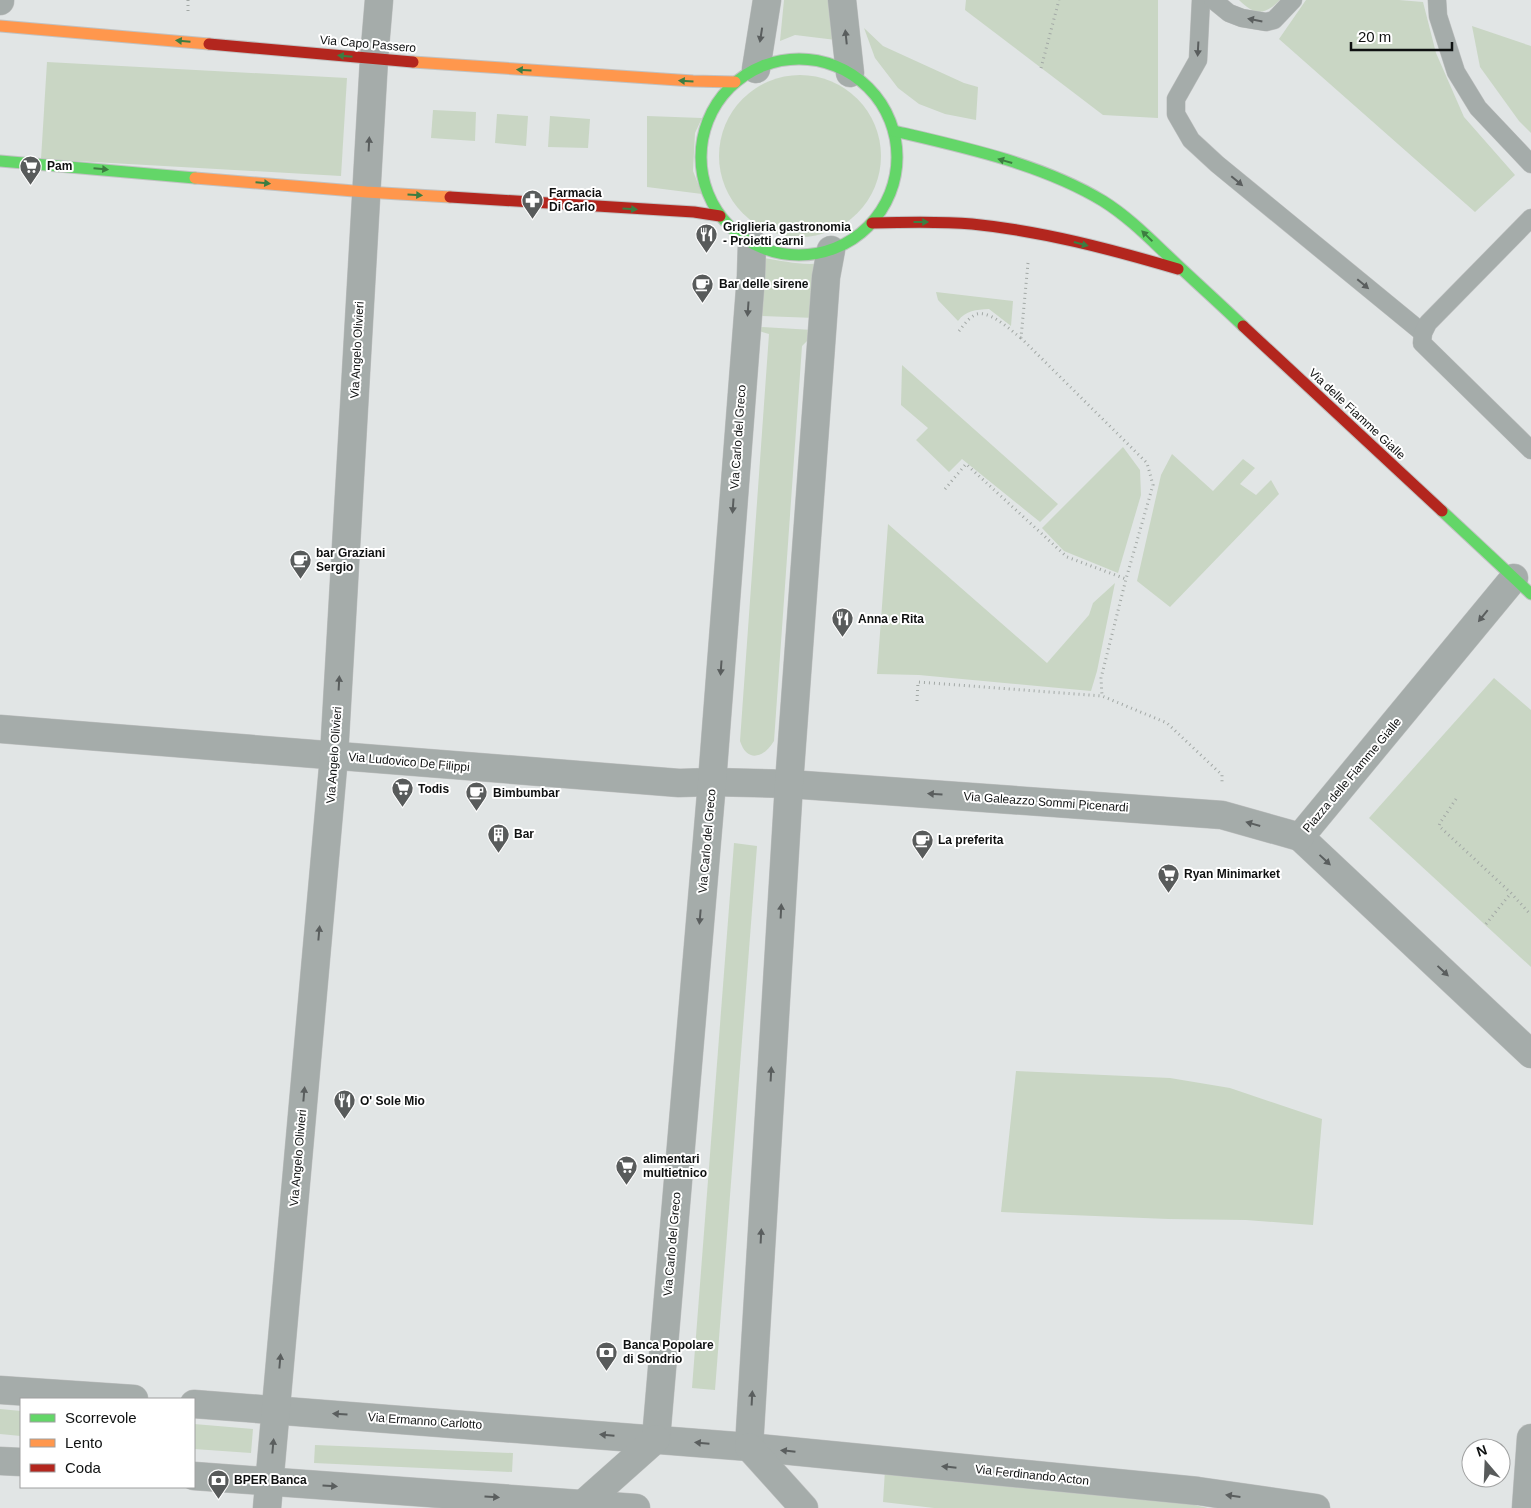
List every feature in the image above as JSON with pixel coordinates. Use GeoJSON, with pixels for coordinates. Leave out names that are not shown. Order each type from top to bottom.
{"type":"FeatureCollection","features":[{"type":"Feature","properties":{"kind":"street","name":"Via Angelo Olivieri"},"geometry":{"type":"LineString","coordinates":[[268,1495],[334,756],[366,192],[379,0]]}},
{"type":"Feature","properties":{"kind":"street"},"geometry":{"type":"LineString","coordinates":[[745,76],[767,0]]}},
{"type":"Feature","properties":{"kind":"street"},"geometry":{"type":"LineString","coordinates":[[842,0],[850,73]]}},
{"type":"Feature","properties":{"kind":"street","name":"Via Capo Passero"},"geometry":{"type":"LineString","coordinates":[[0,26],[374,59],[693,81],[745,76],[779,61],[803,59],[828,63],[850,73],[877,98],[894,131],[897,155],[895,180],[886,202],[872,223],[853,239],[831,250],[807,255],[782,254],[758,247],[738,234],[720,216],[708,195],[702,171],[701,146],[707,122],[718,101],[745,76]]}},
{"type":"Feature","properties":{"kind":"street","name":"Via delle Fiamme Gialle"},"geometry":{"type":"LineString","coordinates":[[894,131],[1015,163],[1058,179],[1102,201],[1126,218],[1522,586]]}},
{"type":"Feature","properties":{"kind":"street"},"geometry":{"type":"LineString","coordinates":[[0,160],[366,192],[678,210],[720,216]]}},
{"type":"Feature","properties":{"kind":"street"},"geometry":{"type":"LineString","coordinates":[[872,223],[955,223],[1016,230],[1118,252],[1182,270]]}},
{"type":"Feature","properties":{"kind":"street","name":"Via Carlo del Greco"},"geometry":{"type":"LineString","coordinates":[[656,1439],[712,782],[751,276],[752,242]]}},
{"type":"Feature","properties":{"kind":"street"},"geometry":{"type":"LineString","coordinates":[[804,1508],[749,1447],[789,784],[826,277],[831,250]]}},
{"type":"Feature","properties":{"kind":"street","name":"Piazza delle Fiamme Gialle"},"geometry":{"type":"LineString","coordinates":[[1522,586],[1300,837],[1531,1054]]}},
{"type":"Feature","properties":{"kind":"street","name":"Via Ludovico De Filippi"},"geometry":{"type":"LineString","coordinates":[[0,729],[679,784],[712,782],[789,784]]}},
{"type":"Feature","properties":{"kind":"street","name":"Via Galeazzo Sommi Picenardi"},"geometry":{"type":"LineString","coordinates":[[789,784],[1222,815],[1300,837]]}},
{"type":"Feature","properties":{"kind":"street"},"geometry":{"type":"LineString","coordinates":[[0,1390],[119,1398]]}},
{"type":"Feature","properties":{"kind":"street","name":"Via Ermanno Carlotto"},"geometry":{"type":"LineString","coordinates":[[195,1404],[749,1447]]}},
{"type":"Feature","properties":{"kind":"street"},"geometry":{"type":"LineString","coordinates":[[1526,1508],[1531,1438]]}},
{"type":"Feature","properties":{"kind":"street"},"geometry":{"type":"LineString","coordinates":[[583,1506],[656,1439]]}},
{"type":"Feature","properties":{"kind":"street","name":"Via Ferdinando Acton"},"geometry":{"type":"LineString","coordinates":[[749,1447],[1198,1491],[1316,1508]]}},
{"type":"Feature","properties":{"kind":"street"},"geometry":{"type":"LineString","coordinates":[[0,1461],[20,1462]]}},
{"type":"Feature","properties":{"kind":"street"},"geometry":{"type":"LineString","coordinates":[[195,1476],[268,1495],[636,1508]]}},
{"type":"Feature","properties":{"kind":"lane"},"geometry":{"type":"LineString","coordinates":[[1200,0],[1198,60],[1176,99],[1176,114],[1191,140],[1217,164],[1422,333]]}},
{"type":"Feature","properties":{"kind":"lane"},"geometry":{"type":"LineString","coordinates":[[1213,0],[1229,12],[1242,18],[1266,22],[1274,20],[1292,0]]}},
{"type":"Feature","properties":{"kind":"lane"},"geometry":{"type":"LineString","coordinates":[[1437,0],[1438,16],[1456,72],[1478,108],[1531,164]]}},
{"type":"Feature","properties":{"kind":"lane"},"geometry":{"type":"LineString","coordinates":[[1531,218],[1428,323],[1422,333],[1422,343],[1531,450]]}},
{"type":"Feature","properties":{"kind":"path"},"geometry":{"type":"LineString","coordinates":[[1041,68],[1059,0]]}},
{"type":"Feature","properties":{"kind":"path"},"geometry":{"type":"LineString","coordinates":[[1021,338],[1027,272]]}},
{"type":"Feature","properties":{"kind":"path"},"geometry":{"type":"LineString","coordinates":[[959,331],[973,316],[977,314],[991,315],[1021,338],[1146,463],[1153,485],[1126,579],[1101,678],[1102,696]]}},
{"type":"Feature","properties":{"kind":"path"},"geometry":{"type":"LineString","coordinates":[[945,489],[966,464],[1067,557],[1126,579]]}},
{"type":"Feature","properties":{"kind":"path"},"geometry":{"type":"LineString","coordinates":[[917,701],[918,682],[1102,696],[1167,723],[1222,775]]}},
{"type":"Feature","properties":{"kind":"path"},"geometry":{"type":"LineString","coordinates":[[1456,799],[1439,826],[1511,893],[1531,915]]}},
{"type":"Feature","properties":{"kind":"path"},"geometry":{"type":"LineString","coordinates":[[1486,924],[1511,893]]}},
{"type":"Feature","properties":{"kind":"green space"},"geometry":{"type":"Polygon","coordinates":[[[784,0],[836,0],[836,40],[795,35],[780,41],[784,0]]]}},
{"type":"Feature","properties":{"kind":"green space"},"geometry":{"type":"Polygon","coordinates":[[[966,0],[1158,0],[1158,118],[1103,115],[965,10],[966,0]]]}},
{"type":"Feature","properties":{"kind":"green space"},"geometry":{"type":"Polygon","coordinates":[[[1239,0],[1280,0],[1269,9],[1259,12],[1249,9],[1239,0]]]}},
{"type":"Feature","properties":{"kind":"green space"},"geometry":{"type":"Polygon","coordinates":[[[1306,0],[1399,0],[1423,2],[1436,53],[1464,117],[1515,175],[1475,212],[1279,39],[1306,0]]]}},
{"type":"Feature","properties":{"kind":"green space"},"geometry":{"type":"Polygon","coordinates":[[[1472,26],[1531,46],[1531,133],[1519,121],[1480,67],[1472,26]]]}},
{"type":"Feature","properties":{"kind":"green space"},"geometry":{"type":"Polygon","coordinates":[[[864,28],[883,46],[964,83],[978,87],[976,120],[945,114],[919,104],[898,88],[875,58],[864,28]]]}},
{"type":"Feature","properties":{"kind":"green space"},"geometry":{"type":"Polygon","coordinates":[[[47,62],[347,78],[341,176],[41,159],[47,62]]]}},
{"type":"Feature","properties":{"kind":"green space"},"geometry":{"type":"Polygon","coordinates":[[[808,75],[824,78],[838,84],[858,98],[868,111],[878,132],[881,156],[878,180],[868,201],[858,214],[845,224],[824,234],[792,237],[776,234],[762,228],[748,219],[737,208],[722,180],[719,148],[722,132],[728,118],[737,104],[748,93],[776,78],[808,75]]]}},
{"type":"Feature","properties":{"kind":"green space"},"geometry":{"type":"Polygon","coordinates":[[[433,110],[476,112],[475,141],[431,138],[433,110]]]}},
{"type":"Feature","properties":{"kind":"green space"},"geometry":{"type":"Polygon","coordinates":[[[497,114],[528,116],[526,146],[495,143],[497,114]]]}},
{"type":"Feature","properties":{"kind":"green space"},"geometry":{"type":"Polygon","coordinates":[[[550,116],[590,119],[588,148],[548,147],[550,116]]]}},
{"type":"Feature","properties":{"kind":"green space"},"geometry":{"type":"Polygon","coordinates":[[[647,116],[702,118],[695,133],[693,171],[702,194],[647,187],[647,116]]]}},
{"type":"Feature","properties":{"kind":"green space"},"geometry":{"type":"Polygon","coordinates":[[[764,258],[800,264],[823,263],[815,318],[761,316],[764,258]]]}},
{"type":"Feature","properties":{"kind":"green space"},"geometry":{"type":"Polygon","coordinates":[[[936,292],[1013,301],[1011,326],[989,309],[968,313],[958,321],[938,300],[936,292]]]}},
{"type":"Feature","properties":{"kind":"green space"},"geometry":{"type":"Polygon","coordinates":[[[760,327],[813,330],[813,335],[802,346],[774,741],[770,747],[756,756],[747,753],[740,741],[769,334],[759,331],[760,327]]]}},
{"type":"Feature","properties":{"kind":"green space"},"geometry":{"type":"Polygon","coordinates":[[[902,365],[1058,504],[1040,522],[962,459],[949,472],[916,440],[928,428],[901,405],[902,365]]]}},
{"type":"Feature","properties":{"kind":"green space"},"geometry":{"type":"Polygon","coordinates":[[[1123,447],[1140,470],[1141,495],[1118,573],[1064,551],[1042,528],[1123,447]]]}},
{"type":"Feature","properties":{"kind":"green space"},"geometry":{"type":"Polygon","coordinates":[[[1172,454],[1213,491],[1243,459],[1255,468],[1240,484],[1256,495],[1271,480],[1279,494],[1170,607],[1137,581],[1161,475],[1172,454]]]}},
{"type":"Feature","properties":{"kind":"green space"},"geometry":{"type":"Polygon","coordinates":[[[888,524],[1047,663],[1089,615],[1093,603],[1115,583],[1097,671],[1091,691],[919,675],[877,674],[888,524]]]}},
{"type":"Feature","properties":{"kind":"green space"},"geometry":{"type":"Polygon","coordinates":[[[1494,678],[1531,710],[1531,967],[1369,818],[1494,678]]]}},
{"type":"Feature","properties":{"kind":"green space"},"geometry":{"type":"Polygon","coordinates":[[[734,843],[757,846],[715,1390],[692,1388],[734,843]]]}},
{"type":"Feature","properties":{"kind":"green space"},"geometry":{"type":"Polygon","coordinates":[[[1016,1071],[1170,1078],[1230,1088],[1322,1119],[1313,1225],[1246,1220],[1168,1219],[1001,1212],[1016,1071]]]}},
{"type":"Feature","properties":{"kind":"green space"},"geometry":{"type":"Polygon","coordinates":[[[0,1409],[20,1411],[20,1436],[0,1434],[0,1409]]]}},
{"type":"Feature","properties":{"kind":"green space"},"geometry":{"type":"Polygon","coordinates":[[[195,1424],[253,1429],[251,1453],[195,1449],[195,1424]]]}},
{"type":"Feature","properties":{"kind":"green space"},"geometry":{"type":"Polygon","coordinates":[[[315,1445],[513,1453],[512,1472],[314,1463],[315,1445]]]}},
{"type":"Feature","properties":{"kind":"green space"},"geometry":{"type":"Polygon","coordinates":[[[885,1470],[1153,1496],[1208,1508],[934,1508],[883,1502],[885,1470]]]}},
{"type":"Feature","properties":{"kind":"traffic: fast"},"geometry":{"type":"LineString","coordinates":[[799,59],[818,61],[845,71],[861,81],[875,95],[889,120],[895,138],[897,157],[895,176],[885,203],[875,219],[861,233],[836,247],[818,253],[799,255],[780,253],[753,243],[737,233],[723,219],[709,194],[703,176],[701,157],[703,138],[713,111],[723,95],[737,81],[762,67],[780,61],[799,59]]}},
{"type":"Feature","properties":{"kind":"traffic: fast"},"geometry":{"type":"LineString","coordinates":[[894,131],[974,150],[1028,167],[1079,188],[1103,201],[1136,227],[1243,326]]}},
{"type":"Feature","properties":{"kind":"traffic: fast"},"geometry":{"type":"LineString","coordinates":[[0,161],[195,178]]}},
{"type":"Feature","properties":{"kind":"traffic: fast"},"geometry":{"type":"LineString","coordinates":[[1442,511],[1531,594]]}},
{"type":"Feature","properties":{"kind":"traffic: slow"},"geometry":{"type":"LineString","coordinates":[[0,26],[209,44]]}},
{"type":"Feature","properties":{"kind":"traffic: slow"},"geometry":{"type":"LineString","coordinates":[[413,62],[693,81],[735,82]]}},
{"type":"Feature","properties":{"kind":"traffic: slow"},"geometry":{"type":"LineString","coordinates":[[195,178],[450,197]]}},
{"type":"Feature","properties":{"kind":"traffic: jam"},"geometry":{"type":"LineString","coordinates":[[209,44],[413,62]]}},
{"type":"Feature","properties":{"kind":"traffic: jam"},"geometry":{"type":"LineString","coordinates":[[450,197],[694,212],[720,216]]}},
{"type":"Feature","properties":{"kind":"traffic: jam"},"geometry":{"type":"LineString","coordinates":[[872,223],[947,222],[998,227],[1076,242],[1178,269]]}},
{"type":"Feature","properties":{"kind":"traffic: jam"},"geometry":{"type":"LineString","coordinates":[[1243,326],[1442,511]]}},
{"type":"Feature","properties":{"kind":"place","name":"Pam"},"geometry":{"type":"Point","coordinates":[31,185]}},
{"type":"Feature","properties":{"kind":"place","name":"Farmacia Di Carlo"},"geometry":{"type":"Point","coordinates":[533,219]}},
{"type":"Feature","properties":{"kind":"place","name":"Griglieria gastronomia - Proietti carni"},"geometry":{"type":"Point","coordinates":[707,253]}},
{"type":"Feature","properties":{"kind":"place","name":"Bar delle sirene"},"geometry":{"type":"Point","coordinates":[703,303]}},
{"type":"Feature","properties":{"kind":"place","name":"bar Graziani Sergio"},"geometry":{"type":"Point","coordinates":[300,579]}},
{"type":"Feature","properties":{"kind":"place","name":"Anna e Rita"},"geometry":{"type":"Point","coordinates":[842,638]}},
{"type":"Feature","properties":{"kind":"place","name":"Todis"},"geometry":{"type":"Point","coordinates":[402,808]}},
{"type":"Feature","properties":{"kind":"place","name":"Bimbumbar"},"geometry":{"type":"Point","coordinates":[477,812]}},
{"type":"Feature","properties":{"kind":"place","name":"Bar"},"geometry":{"type":"Point","coordinates":[498,853]}},
{"type":"Feature","properties":{"kind":"place","name":"La preferita"},"geometry":{"type":"Point","coordinates":[922,859]}},
{"type":"Feature","properties":{"kind":"place","name":"Ryan Minimarket"},"geometry":{"type":"Point","coordinates":[1168,893]}},
{"type":"Feature","properties":{"kind":"place","name":"O' Sole Mio"},"geometry":{"type":"Point","coordinates":[344,1120]}},
{"type":"Feature","properties":{"kind":"place","name":"alimentari multietnico"},"geometry":{"type":"Point","coordinates":[627,1185]}},
{"type":"Feature","properties":{"kind":"place","name":"Banca Popolare di Sondrio"},"geometry":{"type":"Point","coordinates":[607,1371]}},
{"type":"Feature","properties":{"kind":"place","name":"BPER Banca"},"geometry":{"type":"Point","coordinates":[218,1499]}}]}
